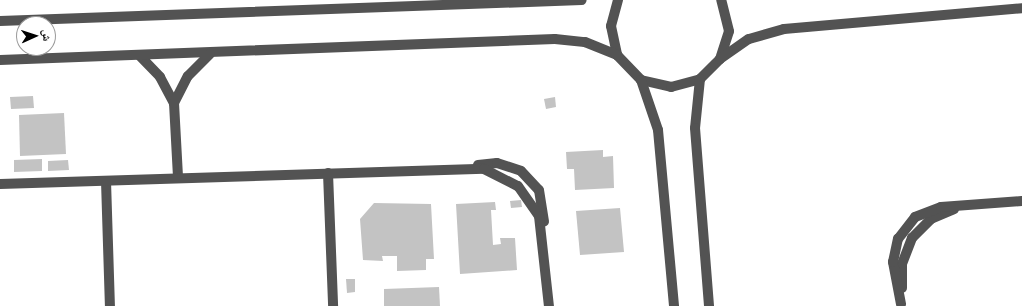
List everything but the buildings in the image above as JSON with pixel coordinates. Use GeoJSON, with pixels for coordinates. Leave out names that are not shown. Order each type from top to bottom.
{"type":"FeatureCollection","features":[{"type":"Feature","properties":{"kind":"street"},"geometry":{"type":"LineString","coordinates":[[0,21],[582,0]]}},
{"type":"Feature","properties":{"kind":"street"},"geometry":{"type":"LineString","coordinates":[[617,55],[611,26],[618,0]]}},
{"type":"Feature","properties":{"kind":"street"},"geometry":{"type":"LineString","coordinates":[[720,59],[729,31],[722,0]]}},
{"type":"Feature","properties":{"kind":"street"},"geometry":{"type":"LineString","coordinates":[[642,80],[671,87],[700,79],[720,59],[749,39],[784,29],[1022,8]]}},
{"type":"Feature","properties":{"kind":"street"},"geometry":{"type":"LineString","coordinates":[[0,60],[210,54],[555,39],[585,42],[617,55],[642,80],[658,130],[674,306]]}},
{"type":"Feature","properties":{"kind":"street"},"geometry":{"type":"LineString","coordinates":[[174,103],[188,76],[210,54]]}},
{"type":"Feature","properties":{"kind":"street"},"geometry":{"type":"LineString","coordinates":[[140,56],[160,77],[174,103],[178,177]]}},
{"type":"Feature","properties":{"kind":"street"},"geometry":{"type":"LineString","coordinates":[[700,79],[695,128],[709,306]]}},
{"type":"Feature","properties":{"kind":"street"},"geometry":{"type":"LineString","coordinates":[[0,184],[472,167],[496,173],[518,186],[534,205],[543,228],[549,306]]}},
{"type":"Feature","properties":{"kind":"street"},"geometry":{"type":"LineString","coordinates":[[328,173],[333,306]]}},
{"type":"Feature","properties":{"kind":"street"},"geometry":{"type":"LineString","coordinates":[[106,181],[110,306]]}},
{"type":"Feature","properties":{"kind":"street"},"geometry":{"type":"LineString","coordinates":[[901,305],[893,262],[898,239],[905,227],[927,210],[1022,201]]}}]}
